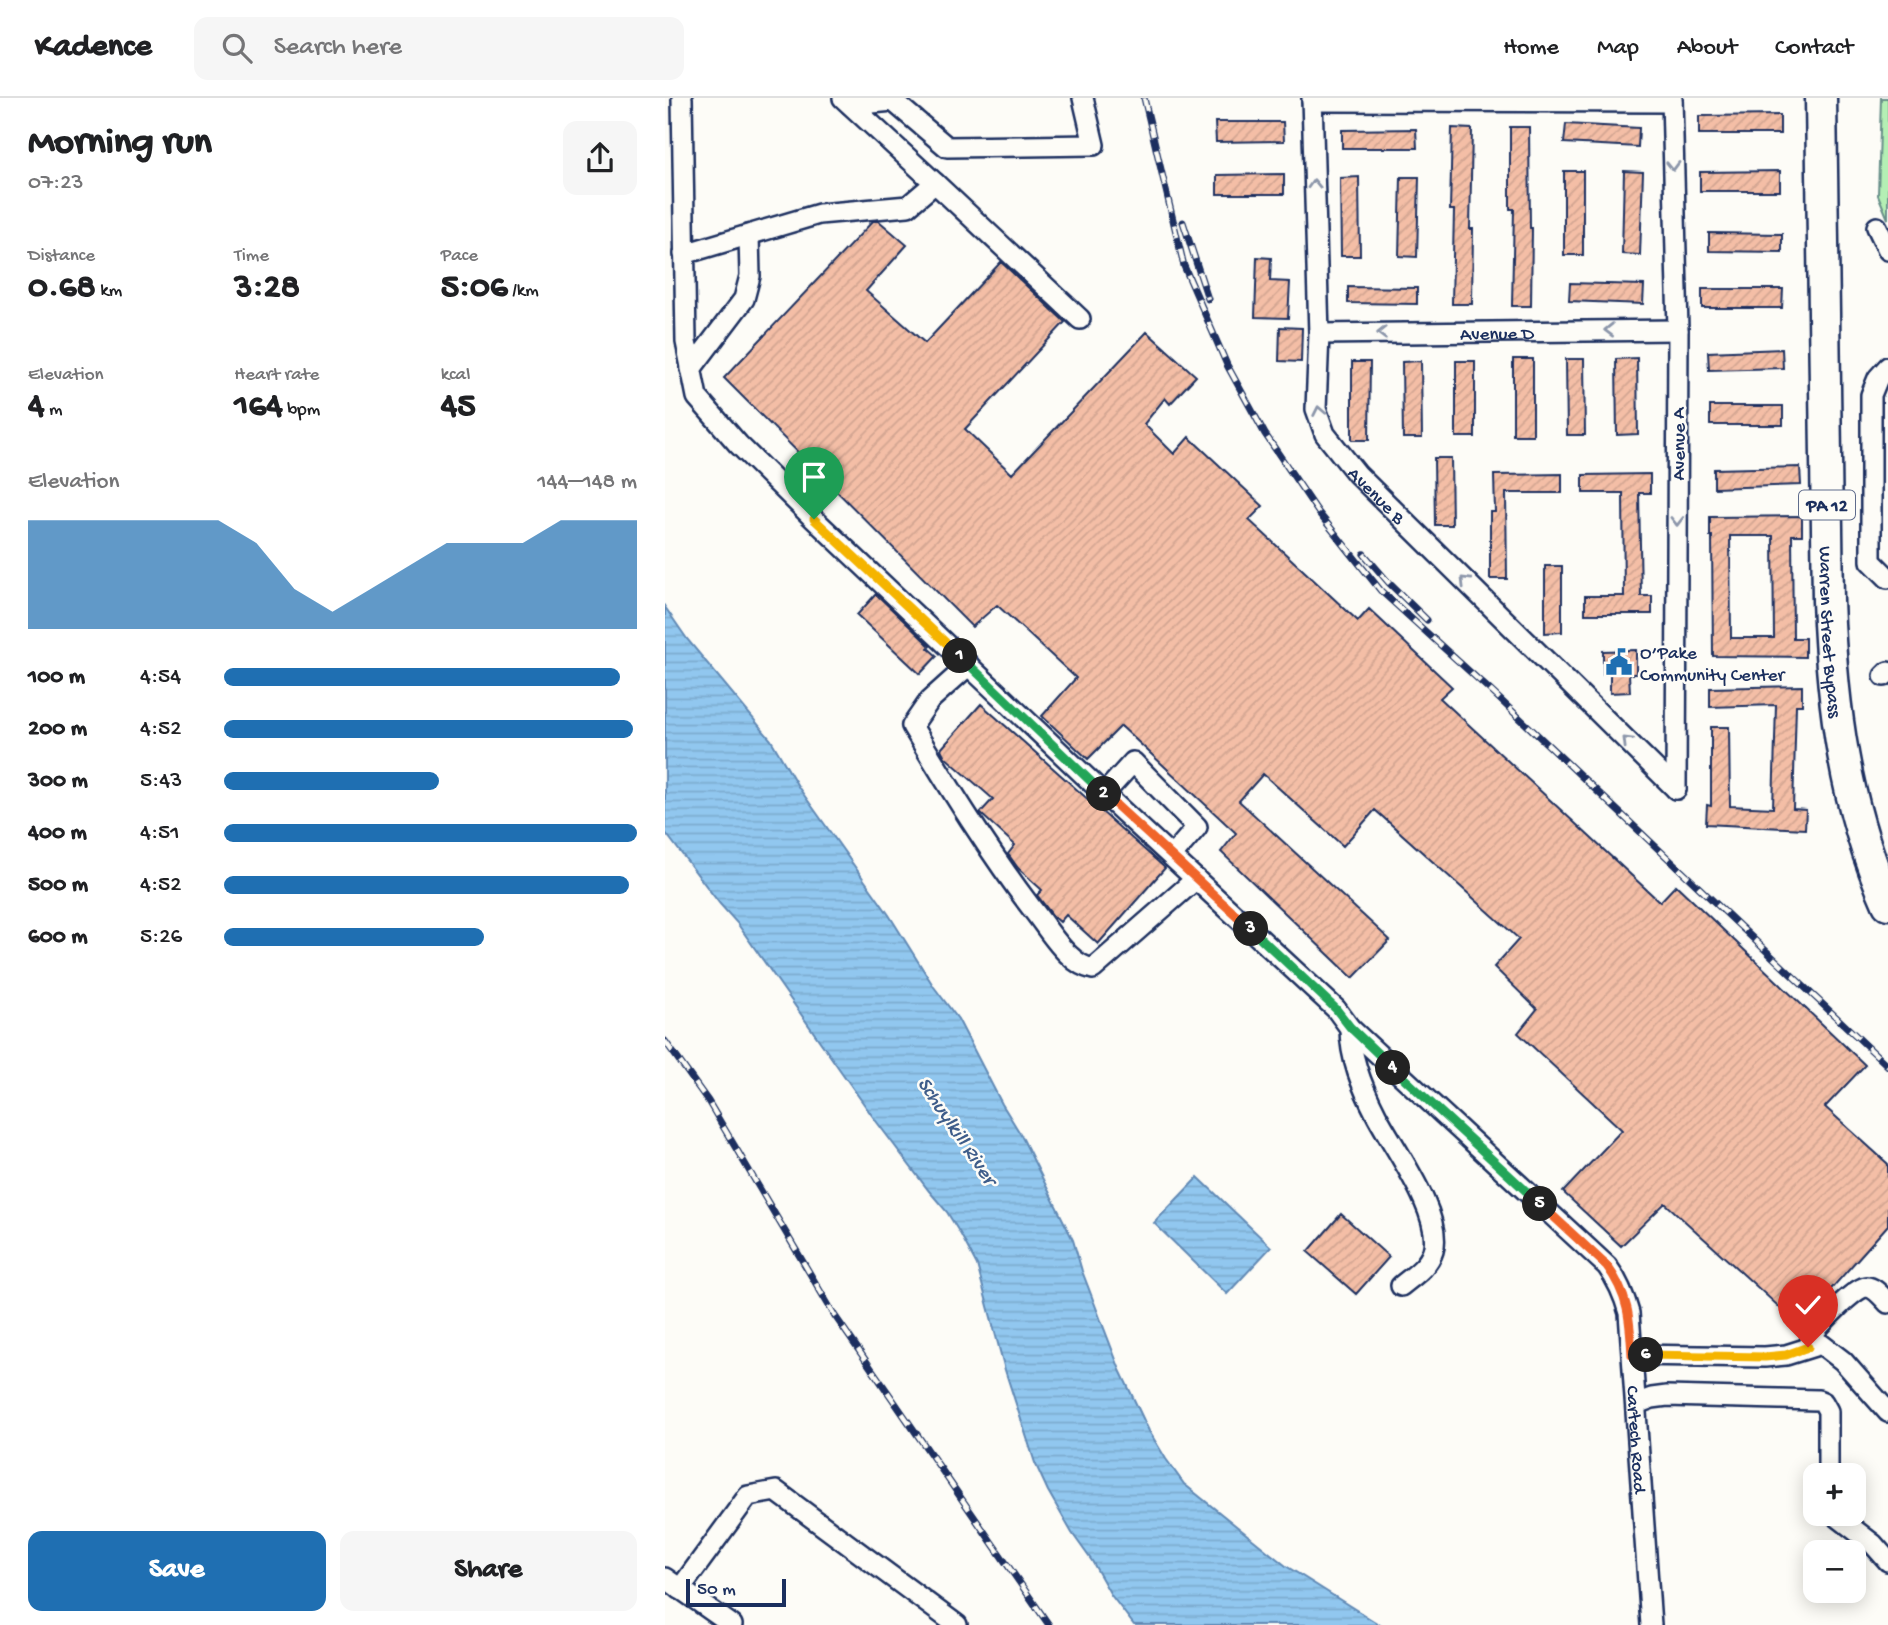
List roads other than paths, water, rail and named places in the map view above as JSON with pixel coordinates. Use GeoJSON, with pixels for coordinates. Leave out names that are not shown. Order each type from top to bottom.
{"type":"FeatureCollection","features":[{"type":"Feature","properties":{"kind":"highway","name":"Warren Street Bypass"},"geometry":{"type":"LineString","coordinates":[[1821,98],[1828,601],[1832,678],[1850,794],[1864,841],[1888,904]]}},
{"type":"Feature","properties":{"kind":"highway","name":"Warren Street Bypass"},"geometry":{"type":"LineString","coordinates":[[1838,98],[1847,664],[1861,767],[1888,862]]}},
{"type":"Feature","properties":{"kind":"street","name":"Cartech Road"},"geometry":{"type":"LineString","coordinates":[[682,98],[685,342],[697,397],[738,444],[814,519],[1336,1009],[1350,1027],[1607,1266],[1620,1286],[1629,1313],[1651,1625]]}},
{"type":"Feature","properties":{"kind":"street"},"geometry":{"type":"LineString","coordinates":[[847,101],[893,101],[947,147],[1094,145],[1083,98]]}},
{"type":"Feature","properties":{"kind":"street"},"geometry":{"type":"LineString","coordinates":[[1312,99],[1672,100]]}},
{"type":"Feature","properties":{"kind":"street","name":"Avenue B"},"geometry":{"type":"LineString","coordinates":[[1312,99],[1319,334],[1316,409],[1325,434],[1357,474],[1676,789]]}},
{"type":"Feature","properties":{"kind":"street","name":"Avenue A"},"geometry":{"type":"LineString","coordinates":[[1672,100],[1678,330],[1676,789]]}},
{"type":"Feature","properties":{"kind":"street"},"geometry":{"type":"LineString","coordinates":[[847,101],[1080,319]]}},
{"type":"Feature","properties":{"kind":"street"},"geometry":{"type":"LineString","coordinates":[[684,254],[819,214],[908,206],[935,183]]}},
{"type":"Feature","properties":{"kind":"street"},"geometry":{"type":"LineString","coordinates":[[1877,228],[1888,250]]}},
{"type":"Feature","properties":{"kind":"street"},"geometry":{"type":"LineString","coordinates":[[691,369],[744,299],[750,276],[749,235]]}},
{"type":"Feature","properties":{"kind":"street","name":"Avenue D"},"geometry":{"type":"LineString","coordinates":[[1319,334],[1678,330]]}},
{"type":"Feature","properties":{"kind":"street"},"geometry":{"type":"LineString","coordinates":[[1888,367],[1878,378],[1871,395],[1871,561],[1888,578]]}},
{"type":"Feature","properties":{"kind":"street"},"geometry":{"type":"LineString","coordinates":[[969,665],[930,700],[912,726],[949,788],[1067,955],[1084,967],[1093,969],[1196,879]]}},
{"type":"Feature","properties":{"kind":"street"},"geometry":{"type":"LineString","coordinates":[[1104,794],[1133,762],[1197,827],[1172,856]]}},
{"type":"Feature","properties":{"kind":"street"},"geometry":{"type":"LineString","coordinates":[[1350,1027],[1350,1046],[1360,1077],[1375,1113],[1424,1199],[1432,1226],[1432,1253],[1420,1271],[1401,1286]]}},
{"type":"Feature","properties":{"kind":"street"},"geometry":{"type":"LineString","coordinates":[[1808,1347],[1817,1330],[1861,1288],[1875,1290],[1888,1303]]}},
{"type":"Feature","properties":{"kind":"street"},"geometry":{"type":"LineString","coordinates":[[1632,1355],[1765,1357],[1786,1355],[1821,1344],[1843,1361],[1888,1412]]}},
{"type":"Feature","properties":{"kind":"street"},"geometry":{"type":"LineString","coordinates":[[1636,1404],[1667,1396],[1818,1400],[1823,1402],[1828,1410],[1828,1463]]}},
{"type":"Feature","properties":{"kind":"street"},"geometry":{"type":"LineString","coordinates":[[731,1625],[672,1583],[748,1496],[776,1491],[957,1625]]}},
{"type":"Feature","properties":{"kind":"street"},"geometry":{"type":"LineString","coordinates":[[1850,1526],[1873,1544],[1888,1561]]}},
{"type":"Feature","properties":{"kind":"water","name":"Schuylkill River"},"geometry":{"type":"Polygon","coordinates":[[[665,607],[687,639],[771,740],[799,788],[889,915],[934,987],[958,1019],[1021,1135],[1073,1240],[1120,1370],[1149,1431],[1166,1459],[1184,1484],[1286,1566],[1380,1625],[1134,1625],[1111,1595],[1072,1533],[1035,1463],[1005,1370],[977,1265],[961,1235],[947,1212],[873,1117],[737,923],[665,832],[665,607]]]}},
{"type":"Feature","properties":{"kind":"water"},"geometry":{"type":"Polygon","coordinates":[[[1198,1177],[1271,1247],[1227,1294],[1154,1223],[1198,1177]]]}},
{"type":"Feature","properties":{"kind":"railway"},"geometry":{"type":"LineString","coordinates":[[1144,98],[1184,266],[1227,365],[1265,434],[1318,512],[1381,591],[1491,691],[1888,1066]]}},
{"type":"Feature","properties":{"kind":"railway"},"geometry":{"type":"LineString","coordinates":[[1183,222],[1208,299]]}},
{"type":"Feature","properties":{"kind":"railway"},"geometry":{"type":"LineString","coordinates":[[1364,554],[1427,620]]}},
{"type":"Feature","properties":{"kind":"railway"},"geometry":{"type":"LineString","coordinates":[[665,1041],[708,1101],[835,1316],[1049,1625]]}},
{"type":"Feature","properties":{"kind":"place","name":"O’Pake Community Center"},"geometry":{"type":"Point","coordinates":[1619,662]}}]}
